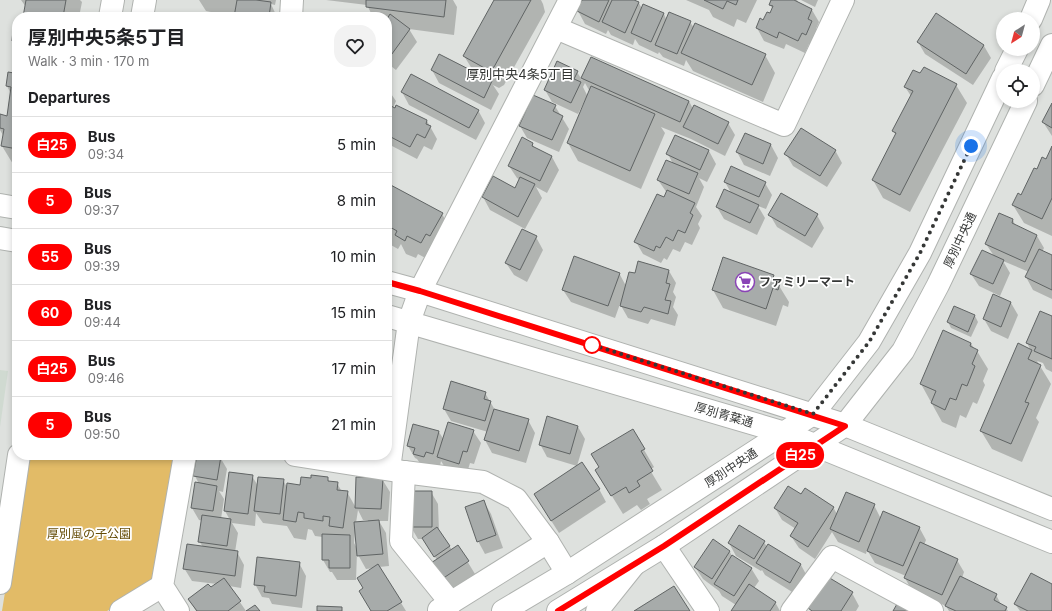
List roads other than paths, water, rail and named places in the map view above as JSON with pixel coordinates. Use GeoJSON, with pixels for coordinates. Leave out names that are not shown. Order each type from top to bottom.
{"type":"FeatureCollection","features":[{"type":"Feature","properties":{"kind":"street"},"geometry":{"type":"LineString","coordinates":[[111,12],[113,0]]}},
{"type":"Feature","properties":{"kind":"street"},"geometry":{"type":"LineString","coordinates":[[143,12],[145,0]]}},
{"type":"Feature","properties":{"kind":"street"},"geometry":{"type":"LineString","coordinates":[[291,12],[292,0]]}},
{"type":"Feature","properties":{"kind":"street"},"geometry":{"type":"LineString","coordinates":[[548,542],[444,607],[401,541],[396,471],[410,322],[420,291],[570,0]]}},
{"type":"Feature","properties":{"kind":"street"},"geometry":{"type":"LineString","coordinates":[[556,28],[784,125],[843,0]]}},
{"type":"Feature","properties":{"kind":"street"},"geometry":{"type":"LineString","coordinates":[[1034,12],[1039,0]]}},
{"type":"Feature","properties":{"kind":"street"},"geometry":{"type":"LineString","coordinates":[[1047,0],[1052,2]]}},
{"type":"Feature","properties":{"kind":"street"},"geometry":{"type":"LineString","coordinates":[[1040,70],[1052,45]]}},
{"type":"Feature","properties":{"kind":"street","name":"厚別中央通"},"geometry":{"type":"LineString","coordinates":[[503,611],[567,573],[813,414],[869,342],[920,253],[996,93]]}},
{"type":"Feature","properties":{"kind":"street","name":"厚別中央通"},"geometry":{"type":"LineString","coordinates":[[558,611],[664,546],[845,426],[903,351],[938,284],[1023,108]]}},
{"type":"Feature","properties":{"kind":"street"},"geometry":{"type":"LineString","coordinates":[[0,205],[12,207]]}},
{"type":"Feature","properties":{"kind":"street"},"geometry":{"type":"LineString","coordinates":[[0,238],[12,240]]}},
{"type":"Feature","properties":{"kind":"street"},"geometry":{"type":"LineString","coordinates":[[392,283],[813,414],[1052,509]]}},
{"type":"Feature","properties":{"kind":"street","name":"厚別青葉通"},"geometry":{"type":"LineString","coordinates":[[392,317],[785,433],[816,444],[856,463],[1052,542]]}},
{"type":"Feature","properties":{"kind":"street"},"geometry":{"type":"LineString","coordinates":[[0,583],[18,460]]}},
{"type":"Feature","properties":{"kind":"street"},"geometry":{"type":"LineString","coordinates":[[178,611],[162,586],[184,460]]}},
{"type":"Feature","properties":{"kind":"street"},"geometry":{"type":"LineString","coordinates":[[327,460],[396,471],[483,482],[516,499],[548,542],[567,573]]}},
{"type":"Feature","properties":{"kind":"street"},"geometry":{"type":"LineString","coordinates":[[664,546],[708,611]]}},
{"type":"Feature","properties":{"kind":"street"},"geometry":{"type":"LineString","coordinates":[[792,611],[832,556],[932,611]]}},
{"type":"Feature","properties":{"kind":"street"},"geometry":{"type":"LineString","coordinates":[[598,611],[635,564]]}},
{"type":"Feature","properties":{"kind":"street"},"geometry":{"type":"LineString","coordinates":[[121,611],[162,586]]}},
{"type":"Feature","properties":{"kind":"place","name":"ファミリーマート"},"geometry":{"type":"Point","coordinates":[745,282]}},
{"type":"Feature","properties":{"kind":"district","name":"厚別中央4条5丁目"},"geometry":{"type":"Point","coordinates":[520,74]}},
{"type":"Feature","properties":{"kind":"park label","name":"厚別風の子公園"},"geometry":{"type":"Point","coordinates":[89,534]}}]}
